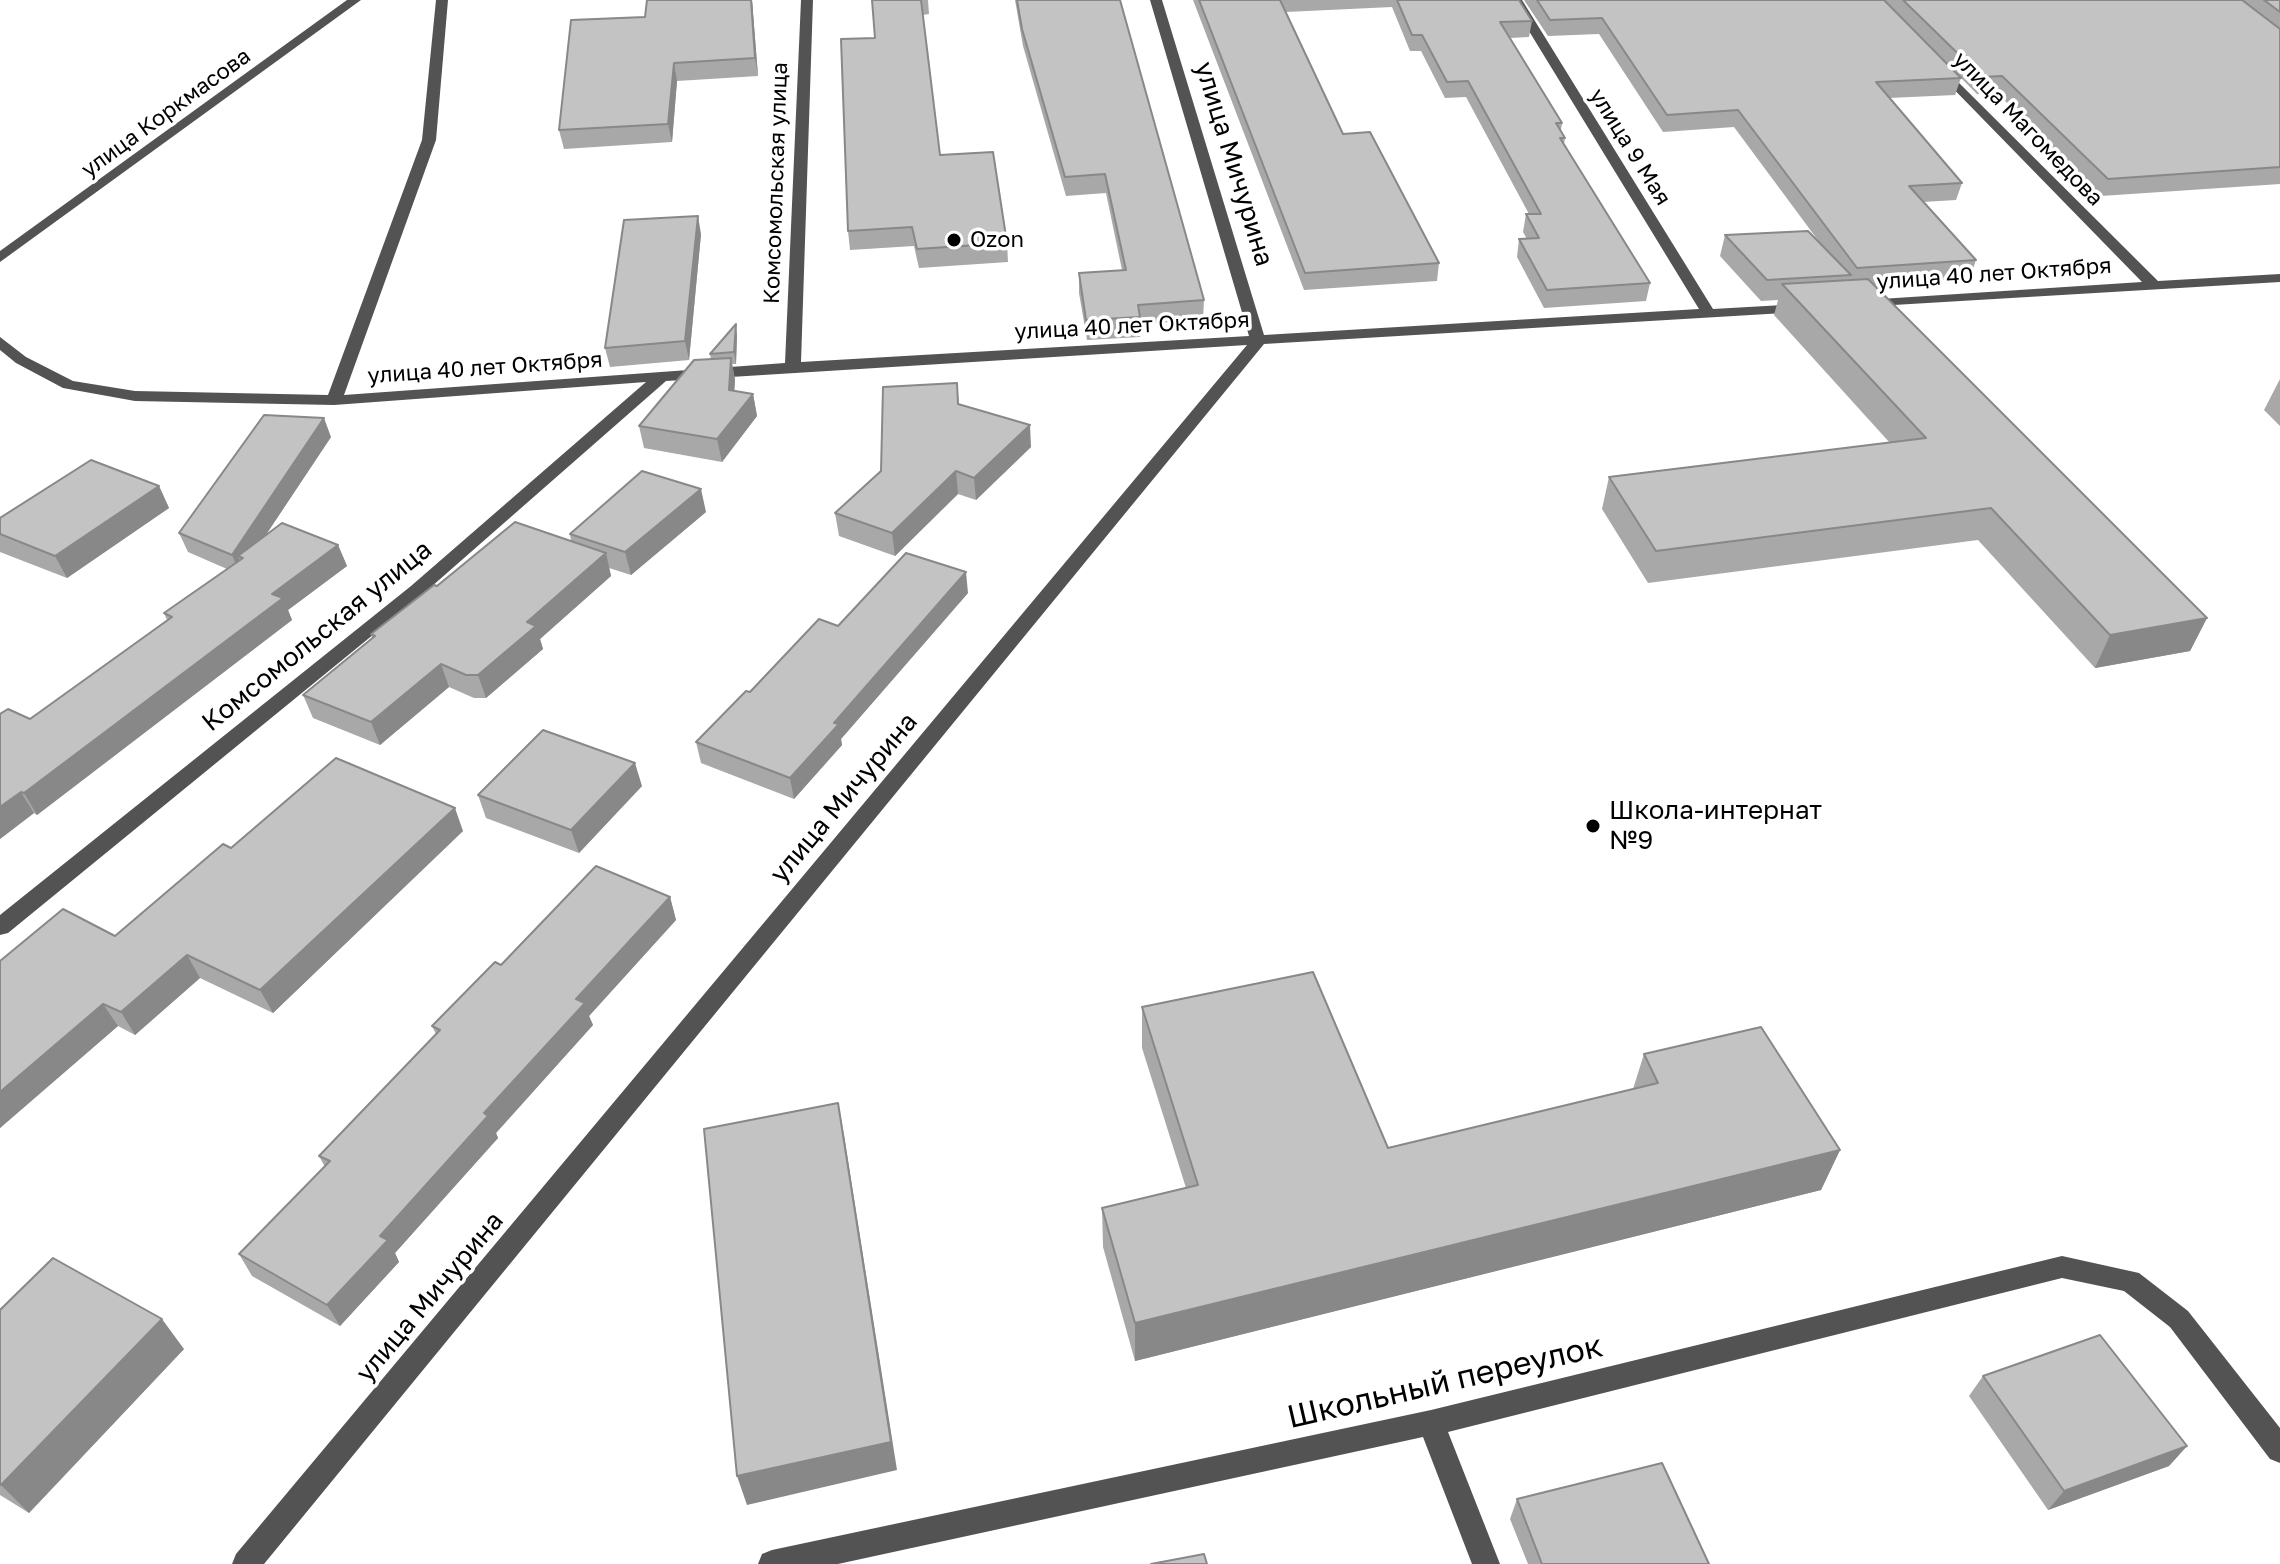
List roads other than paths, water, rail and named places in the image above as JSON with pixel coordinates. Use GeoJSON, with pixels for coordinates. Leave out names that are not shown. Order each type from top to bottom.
{"type":"FeatureCollection","features":[{"type":"Feature","properties":{"kind":"street","name":"улица Коркмасова"},"geometry":{"type":"LineString","coordinates":[[0,258],[355,0]]}},
{"type":"Feature","properties":{"kind":"street"},"geometry":{"type":"LineString","coordinates":[[334,400],[429,140],[442,0]]}},
{"type":"Feature","properties":{"kind":"street","name":"Комсомольская улица"},"geometry":{"type":"LineString","coordinates":[[793,367],[807,0]]}},
{"type":"Feature","properties":{"kind":"street","name":"улица Мичурина"},"geometry":{"type":"LineString","coordinates":[[246,1564],[1258,341],[1156,0]]}},
{"type":"Feature","properties":{"kind":"street","name":"улица 9 Мая"},"geometry":{"type":"LineString","coordinates":[[1516,0],[1709,314]]}},
{"type":"Feature","properties":{"kind":"street","name":"улица Магомедова"},"geometry":{"type":"LineString","coordinates":[[1927,55],[2154,286]]}},
{"type":"Feature","properties":{"kind":"street","name":"улица 40 лет Октября"},"geometry":{"type":"LineString","coordinates":[[1852,305],[2280,278]]}},
{"type":"Feature","properties":{"kind":"street","name":"улица 40 лет Октября"},"geometry":{"type":"LineString","coordinates":[[0,342],[21,360],[69,385],[135,396],[334,400],[793,367],[1820,307]]}},
{"type":"Feature","properties":{"kind":"street","name":"Комсомольская улица"},"geometry":{"type":"LineString","coordinates":[[0,927],[417,590],[661,377]]}},
{"type":"Feature","properties":{"kind":"street","name":"Школьный переулок"},"geometry":{"type":"LineString","coordinates":[[772,1564],[1431,1423],[2062,1267],[2130,1281],[2179,1319],[2280,1450]]}},
{"type":"Feature","properties":{"kind":"street"},"geometry":{"type":"LineString","coordinates":[[1431,1423],[1486,1564]]}},
{"type":"Feature","properties":{"kind":"place","name":"Ozon"},"geometry":{"type":"Point","coordinates":[954,240]}},
{"type":"Feature","properties":{"kind":"place","name":"Школа-интернат №9"},"geometry":{"type":"Point","coordinates":[1593,826]}}]}
